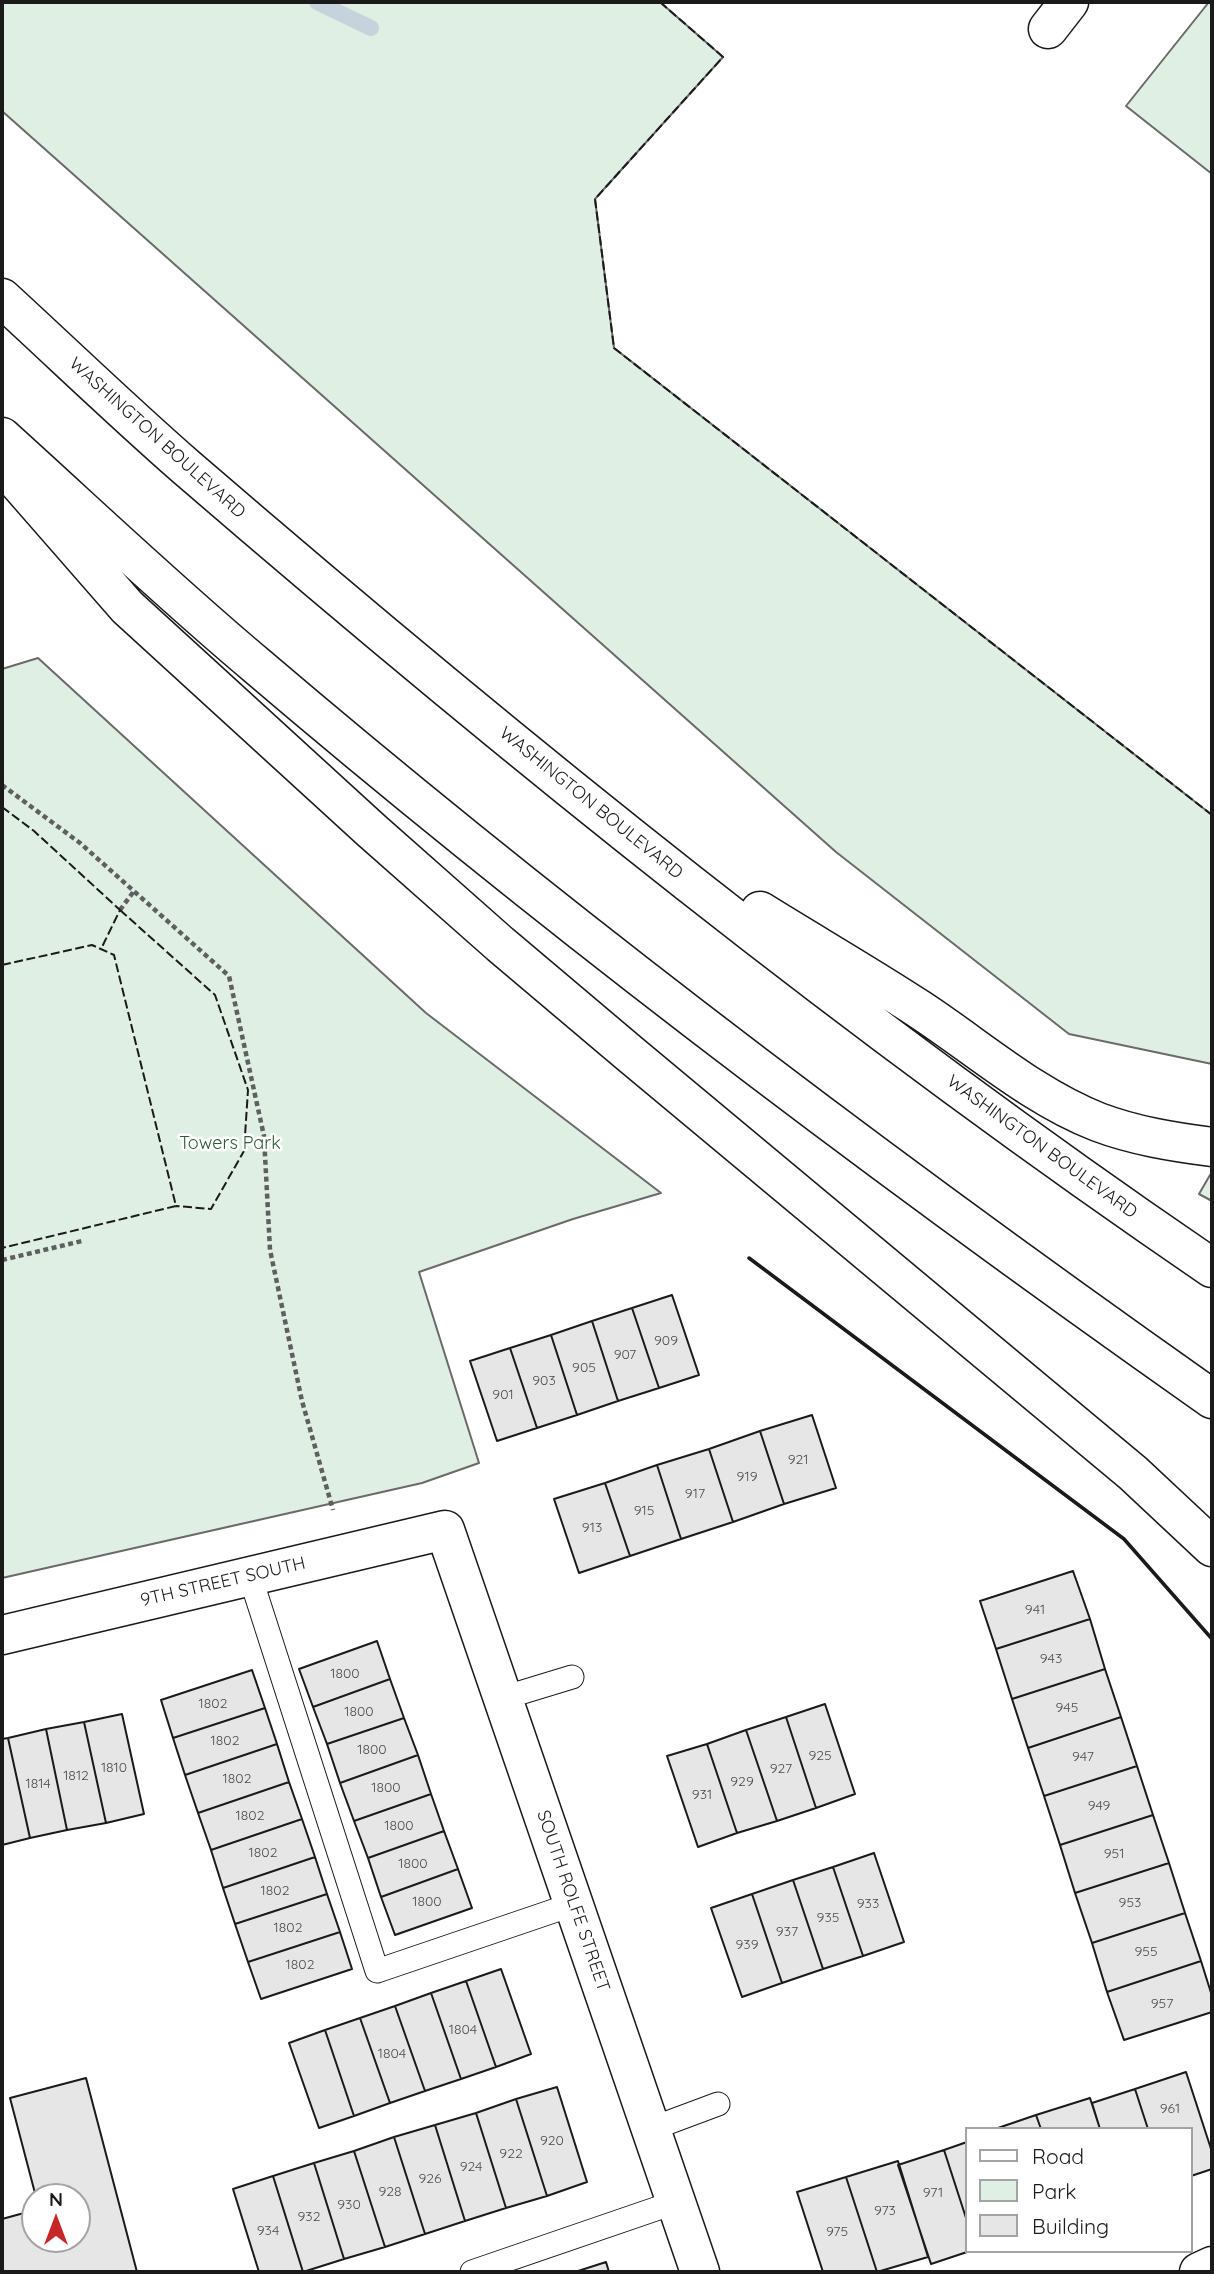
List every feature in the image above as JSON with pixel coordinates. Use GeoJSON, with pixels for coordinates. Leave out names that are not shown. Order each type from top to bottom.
{"type":"FeatureCollection","features":[{"type":"Feature","properties":{"kind":"main road","name":"WASHINGTON BOULEVARD"},"geometry":{"type":"LineString","coordinates":[[2,298],[193,473],[612,821],[759,938],[892,1038],[1050,1155],[1212,1268]]}},
{"type":"Feature","properties":{"kind":"main road"},"geometry":{"type":"LineString","coordinates":[[2,437],[256,665],[530,889],[665,996],[914,1185],[1212,1399]]}},
{"type":"Feature","properties":{"kind":"main road"},"geometry":{"type":"LineString","coordinates":[[2,464],[127,607],[361,821],[500,944],[950,1323],[1133,1473],[1212,1547]]}},
{"type":"Feature","properties":{"kind":"main road"},"geometry":{"type":"LineString","coordinates":[[612,821],[919,1009],[977,1051],[1065,1105],[1098,1121],[1137,1134],[1212,1147]]}},
{"type":"Feature","properties":{"kind":"main road","name":"9TH STREET SOUTH"},"geometry":{"type":"LineString","coordinates":[[2,1635],[445,1530]]}},
{"type":"Feature","properties":{"kind":"main road","name":"SOUTH ROLFE STREET"},"geometry":{"type":"LineString","coordinates":[[445,1530],[700,2272]]}},
{"type":"Feature","properties":{"kind":"main road"},"geometry":{"type":"LineString","coordinates":[[1199,2272],[1212,2266]]}},
{"type":"Feature","properties":{"kind":"lane"},"geometry":{"type":"LineString","coordinates":[[250,1576],[377,1971],[574,1904]]}},
{"type":"Feature","properties":{"kind":"lane"},"geometry":{"type":"LineString","coordinates":[[503,1698],[572,1677]]}},
{"type":"Feature","properties":{"kind":"lane"},"geometry":{"type":"LineString","coordinates":[[651,2129],[718,2104]]}},
{"type":"Feature","properties":{"kind":"lane"},"geometry":{"type":"LineString","coordinates":[[472,2272],[676,2202]]}},
{"type":"Feature","properties":{"kind":"path"},"geometry":{"type":"LineString","coordinates":[[2,785],[80,843],[229,976],[264,1136],[270,1250],[302,1401],[345,1554]]}},
{"type":"Feature","properties":{"kind":"path"},"geometry":{"type":"LineString","coordinates":[[120,910],[134,891]]}},
{"type":"Feature","properties":{"kind":"path"},"geometry":{"type":"LineString","coordinates":[[2,1259],[82,1241]]}},
{"type":"Feature","properties":{"kind":"green space"},"geometry":{"type":"Polygon","coordinates":[[[2,2],[660,2],[723,57],[595,199],[614,348],[1212,815],[1212,1064],[1069,1034],[836,852],[2,111],[2,2]]]}},
{"type":"Feature","properties":{"kind":"green space"},"geometry":{"type":"Polygon","coordinates":[[[1209,2],[1212,2],[1212,174],[1126,106],[1209,2]]]}},
{"type":"Feature","properties":{"kind":"green space","name":"Towers Park"},"geometry":{"type":"Polygon","coordinates":[[[38,658],[426,1013],[661,1193],[573,1219],[419,1272],[479,1463],[422,1483],[2,1578],[2,669],[38,658]]]}},
{"type":"Feature","properties":{"kind":"green space"},"geometry":{"type":"Polygon","coordinates":[[[1212,1175],[1212,1201],[1199,1194],[1212,1175]]]}},
{"type":"Feature","properties":{"kind":"building"},"geometry":{"type":"Polygon","coordinates":[[[672,1295],[699,1375],[659,1388],[632,1308],[672,1295]]]}},
{"type":"Feature","properties":{"kind":"building"},"geometry":{"type":"Polygon","coordinates":[[[632,1308],[659,1388],[618,1401],[592,1321],[632,1308]]]}},
{"type":"Feature","properties":{"kind":"building"},"geometry":{"type":"Polygon","coordinates":[[[592,1321],[618,1401],[577,1415],[551,1335],[592,1321]]]}},
{"type":"Feature","properties":{"kind":"building"},"geometry":{"type":"Polygon","coordinates":[[[551,1335],[577,1415],[537,1428],[510,1348],[551,1335]]]}},
{"type":"Feature","properties":{"kind":"building"},"geometry":{"type":"Polygon","coordinates":[[[510,1348],[537,1428],[497,1441],[470,1361],[510,1348]]]}},
{"type":"Feature","properties":{"kind":"building"},"geometry":{"type":"Polygon","coordinates":[[[812,1415],[836,1488],[784,1504],[760,1431],[812,1415]]]}},
{"type":"Feature","properties":{"kind":"building"},"geometry":{"type":"Polygon","coordinates":[[[760,1431],[784,1504],[733,1522],[709,1449],[760,1431]]]}},
{"type":"Feature","properties":{"kind":"building"},"geometry":{"type":"Polygon","coordinates":[[[709,1449],[733,1522],[681,1539],[657,1465],[709,1449]]]}},
{"type":"Feature","properties":{"kind":"building"},"geometry":{"type":"Polygon","coordinates":[[[657,1465],[681,1539],[630,1556],[605,1483],[657,1465]]]}},
{"type":"Feature","properties":{"kind":"building"},"geometry":{"type":"Polygon","coordinates":[[[605,1483],[630,1556],[579,1573],[554,1499],[605,1483]]]}},
{"type":"Feature","properties":{"kind":"building"},"geometry":{"type":"Polygon","coordinates":[[[1073,1571],[1090,1619],[996,1649],[980,1601],[1073,1571]]]}},
{"type":"Feature","properties":{"kind":"building"},"geometry":{"type":"Polygon","coordinates":[[[1090,1619],[1105,1669],[1012,1699],[996,1649],[1090,1619]]]}},
{"type":"Feature","properties":{"kind":"building"},"geometry":{"type":"Polygon","coordinates":[[[377,1641],[390,1679],[313,1707],[299,1669],[377,1641]]]}},
{"type":"Feature","properties":{"kind":"building"},"geometry":{"type":"Polygon","coordinates":[[[1105,1669],[1121,1717],[1028,1748],[1012,1699],[1105,1669]]]}},
{"type":"Feature","properties":{"kind":"building"},"geometry":{"type":"Polygon","coordinates":[[[252,1670],[265,1708],[173,1738],[161,1700],[252,1670]]]}},
{"type":"Feature","properties":{"kind":"building"},"geometry":{"type":"Polygon","coordinates":[[[390,1679],[404,1718],[327,1744],[313,1707],[390,1679]]]}},
{"type":"Feature","properties":{"kind":"building"},"geometry":{"type":"Polygon","coordinates":[[[825,1704],[855,1794],[816,1808],[786,1717],[825,1704]]]}},
{"type":"Feature","properties":{"kind":"building"},"geometry":{"type":"Polygon","coordinates":[[[265,1708],[277,1744],[185,1775],[173,1738],[265,1708]]]}},
{"type":"Feature","properties":{"kind":"building"},"geometry":{"type":"Polygon","coordinates":[[[122,1714],[144,1814],[106,1823],[84,1722],[122,1714]]]}},
{"type":"Feature","properties":{"kind":"building"},"geometry":{"type":"Polygon","coordinates":[[[786,1717],[816,1808],[777,1821],[746,1730],[786,1717]]]}},
{"type":"Feature","properties":{"kind":"building"},"geometry":{"type":"Polygon","coordinates":[[[1121,1717],[1137,1766],[1044,1796],[1028,1748],[1121,1717]]]}},
{"type":"Feature","properties":{"kind":"building"},"geometry":{"type":"Polygon","coordinates":[[[404,1718],[418,1755],[340,1783],[327,1744],[404,1718]]]}},
{"type":"Feature","properties":{"kind":"building"},"geometry":{"type":"Polygon","coordinates":[[[84,1722],[106,1823],[67,1830],[46,1729],[84,1722]]]}},
{"type":"Feature","properties":{"kind":"building"},"geometry":{"type":"Polygon","coordinates":[[[46,1729],[67,1830],[30,1838],[8,1738],[46,1729]]]}},
{"type":"Feature","properties":{"kind":"building"},"geometry":{"type":"Polygon","coordinates":[[[746,1730],[777,1821],[737,1833],[707,1744],[746,1730]]]}},
{"type":"Feature","properties":{"kind":"building"},"geometry":{"type":"Polygon","coordinates":[[[8,1738],[30,1838],[2,1845],[2,1739],[8,1738]]]}},
{"type":"Feature","properties":{"kind":"building"},"geometry":{"type":"Polygon","coordinates":[[[277,1744],[289,1782],[198,1813],[185,1775],[277,1744]]]}},
{"type":"Feature","properties":{"kind":"building"},"geometry":{"type":"Polygon","coordinates":[[[707,1744],[737,1833],[698,1847],[667,1756],[707,1744]]]}},
{"type":"Feature","properties":{"kind":"building"},"geometry":{"type":"Polygon","coordinates":[[[418,1755],[431,1794],[354,1821],[340,1783],[418,1755]]]}},
{"type":"Feature","properties":{"kind":"building"},"geometry":{"type":"Polygon","coordinates":[[[1137,1766],[1153,1815],[1060,1845],[1044,1796],[1137,1766]]]}},
{"type":"Feature","properties":{"kind":"building"},"geometry":{"type":"Polygon","coordinates":[[[289,1782],[302,1819],[211,1850],[198,1813],[289,1782]]]}},
{"type":"Feature","properties":{"kind":"building"},"geometry":{"type":"Polygon","coordinates":[[[431,1794],[444,1831],[368,1858],[354,1821],[431,1794]]]}},
{"type":"Feature","properties":{"kind":"building"},"geometry":{"type":"Polygon","coordinates":[[[1153,1815],[1169,1863],[1075,1893],[1060,1845],[1153,1815]]]}},
{"type":"Feature","properties":{"kind":"building"},"geometry":{"type":"Polygon","coordinates":[[[302,1819],[315,1857],[223,1888],[211,1850],[302,1819]]]}},
{"type":"Feature","properties":{"kind":"building"},"geometry":{"type":"Polygon","coordinates":[[[444,1831],[458,1869],[381,1897],[368,1858],[444,1831]]]}},
{"type":"Feature","properties":{"kind":"building"},"geometry":{"type":"Polygon","coordinates":[[[874,1853],[904,1942],[863,1956],[833,1867],[874,1853]]]}},
{"type":"Feature","properties":{"kind":"building"},"geometry":{"type":"Polygon","coordinates":[[[315,1857],[327,1894],[235,1924],[223,1888],[315,1857]]]}},
{"type":"Feature","properties":{"kind":"building"},"geometry":{"type":"Polygon","coordinates":[[[1169,1863],[1185,1913],[1092,1943],[1075,1893],[1169,1863]]]}},
{"type":"Feature","properties":{"kind":"building"},"geometry":{"type":"Polygon","coordinates":[[[833,1867],[863,1956],[823,1969],[793,1880],[833,1867]]]}},
{"type":"Feature","properties":{"kind":"building"},"geometry":{"type":"Polygon","coordinates":[[[458,1869],[472,1908],[395,1935],[381,1897],[458,1869]]]}},
{"type":"Feature","properties":{"kind":"building"},"geometry":{"type":"Polygon","coordinates":[[[793,1880],[823,1969],[782,1983],[752,1894],[793,1880]]]}},
{"type":"Feature","properties":{"kind":"building"},"geometry":{"type":"Polygon","coordinates":[[[327,1894],[340,1932],[248,1962],[235,1924],[327,1894]]]}},
{"type":"Feature","properties":{"kind":"building"},"geometry":{"type":"Polygon","coordinates":[[[752,1894],[782,1983],[742,1997],[711,1908],[752,1894]]]}},
{"type":"Feature","properties":{"kind":"building"},"geometry":{"type":"Polygon","coordinates":[[[1185,1913],[1201,1961],[1107,1992],[1092,1943],[1185,1913]]]}},
{"type":"Feature","properties":{"kind":"building"},"geometry":{"type":"Polygon","coordinates":[[[340,1932],[352,1969],[261,1999],[248,1962],[340,1932]]]}},
{"type":"Feature","properties":{"kind":"building"},"geometry":{"type":"Polygon","coordinates":[[[1201,1961],[1212,1996],[1212,2012],[1124,2040],[1107,1992],[1201,1961]]]}},
{"type":"Feature","properties":{"kind":"building"},"geometry":{"type":"Polygon","coordinates":[[[501,1969],[531,2054],[496,2067],[466,1981],[501,1969]]]}},
{"type":"Feature","properties":{"kind":"building"},"geometry":{"type":"Polygon","coordinates":[[[466,1981],[496,2067],[461,2079],[431,1993],[466,1981]]]}},
{"type":"Feature","properties":{"kind":"building"},"geometry":{"type":"Polygon","coordinates":[[[431,1993],[461,2079],[425,2091],[395,2006],[431,1993]]]}},
{"type":"Feature","properties":{"kind":"building"},"geometry":{"type":"Polygon","coordinates":[[[395,2006],[425,2091],[390,2103],[360,2018],[395,2006]]]}},
{"type":"Feature","properties":{"kind":"building"},"geometry":{"type":"Polygon","coordinates":[[[360,2018],[390,2103],[354,2116],[325,2030],[360,2018]]]}},
{"type":"Feature","properties":{"kind":"building"},"geometry":{"type":"Polygon","coordinates":[[[325,2030],[354,2116],[319,2128],[289,2043],[325,2030]]]}},
{"type":"Feature","properties":{"kind":"building"},"geometry":{"type":"Polygon","coordinates":[[[1186,2072],[1212,2152],[1212,2169],[1193,2175],[1193,2127],[1147,2127],[1135,2089],[1186,2072]]]}},
{"type":"Feature","properties":{"kind":"building"},"geometry":{"type":"Polygon","coordinates":[[[86,2078],[137,2272],[2,2272],[2,2219],[21,2214],[21,2253],[91,2253],[91,2183],[32,2183],[10,2098],[86,2078]]]}},
{"type":"Feature","properties":{"kind":"building"},"geometry":{"type":"Polygon","coordinates":[[[557,2087],[587,2182],[547,2196],[516,2099],[557,2087]]]}},
{"type":"Feature","properties":{"kind":"building"},"geometry":{"type":"Polygon","coordinates":[[[1135,2089],[1147,2127],[1099,2127],[1092,2103],[1135,2089]]]}},
{"type":"Feature","properties":{"kind":"building"},"geometry":{"type":"Polygon","coordinates":[[[1090,2098],[1099,2127],[1040,2127],[1036,2115],[1090,2098]]]}},
{"type":"Feature","properties":{"kind":"building"},"geometry":{"type":"Polygon","coordinates":[[[516,2099],[547,2196],[506,2208],[476,2113],[516,2099]]]}},
{"type":"Feature","properties":{"kind":"building"},"geometry":{"type":"Polygon","coordinates":[[[476,2113],[506,2208],[465,2221],[435,2125],[476,2113]]]}},
{"type":"Feature","properties":{"kind":"building"},"geometry":{"type":"Polygon","coordinates":[[[1036,2115],[1040,2127],[1001,2127],[1036,2115]]]}},
{"type":"Feature","properties":{"kind":"building"},"geometry":{"type":"Polygon","coordinates":[[[435,2125],[465,2221],[425,2234],[394,2137],[435,2125]]]}},
{"type":"Feature","properties":{"kind":"building"},"geometry":{"type":"Polygon","coordinates":[[[394,2137],[425,2234],[385,2247],[354,2151],[394,2137]]]}},
{"type":"Feature","properties":{"kind":"building"},"geometry":{"type":"Polygon","coordinates":[[[965,2143],[965,2215],[944,2150],[965,2143]]]}},
{"type":"Feature","properties":{"kind":"building"},"geometry":{"type":"Polygon","coordinates":[[[944,2150],[965,2215],[965,2253],[931,2264],[898,2165],[944,2150]]]}},
{"type":"Feature","properties":{"kind":"building"},"geometry":{"type":"Polygon","coordinates":[[[354,2151],[385,2247],[344,2259],[314,2163],[354,2151]]]}},
{"type":"Feature","properties":{"kind":"building"},"geometry":{"type":"Polygon","coordinates":[[[898,2161],[928,2257],[877,2272],[846,2177],[898,2161]]]}},
{"type":"Feature","properties":{"kind":"building"},"geometry":{"type":"Polygon","coordinates":[[[314,2163],[344,2259],[303,2272],[273,2176],[314,2163]]]}},
{"type":"Feature","properties":{"kind":"building"},"geometry":{"type":"Polygon","coordinates":[[[273,2176],[303,2272],[259,2272],[233,2189],[273,2176]]]}},
{"type":"Feature","properties":{"kind":"building"},"geometry":{"type":"Polygon","coordinates":[[[846,2177],[877,2272],[823,2272],[797,2192],[846,2177]]]}},
{"type":"Feature","properties":{"kind":"building"},"geometry":{"type":"Polygon","coordinates":[[[606,2262],[609,2272],[575,2272],[606,2262]]]}},
{"type":"Feature","properties":{"kind":"waterway"},"geometry":{"type":"LineString","coordinates":[[317,2],[371,28]]}},
{"type":"Feature","properties":{"kind":"fence"},"geometry":{"type":"LineString","coordinates":[[660,2],[723,57],[595,199],[614,348],[1212,815]]}},
{"type":"Feature","properties":{"kind":"fence"},"geometry":{"type":"LineString","coordinates":[[2,807],[34,831],[120,910],[101,949]]}},
{"type":"Feature","properties":{"kind":"fence"},"geometry":{"type":"LineString","coordinates":[[120,910],[215,995],[248,1090],[244,1151],[211,1209],[176,1206]]}},
{"type":"Feature","properties":{"kind":"fence"},"geometry":{"type":"LineString","coordinates":[[2,965],[92,945],[114,955],[176,1206],[2,1248]]}},
{"type":"Feature","properties":{"kind":"wall"},"geometry":{"type":"LineString","coordinates":[[749,1258],[1124,1539],[1212,1639]]}}]}
